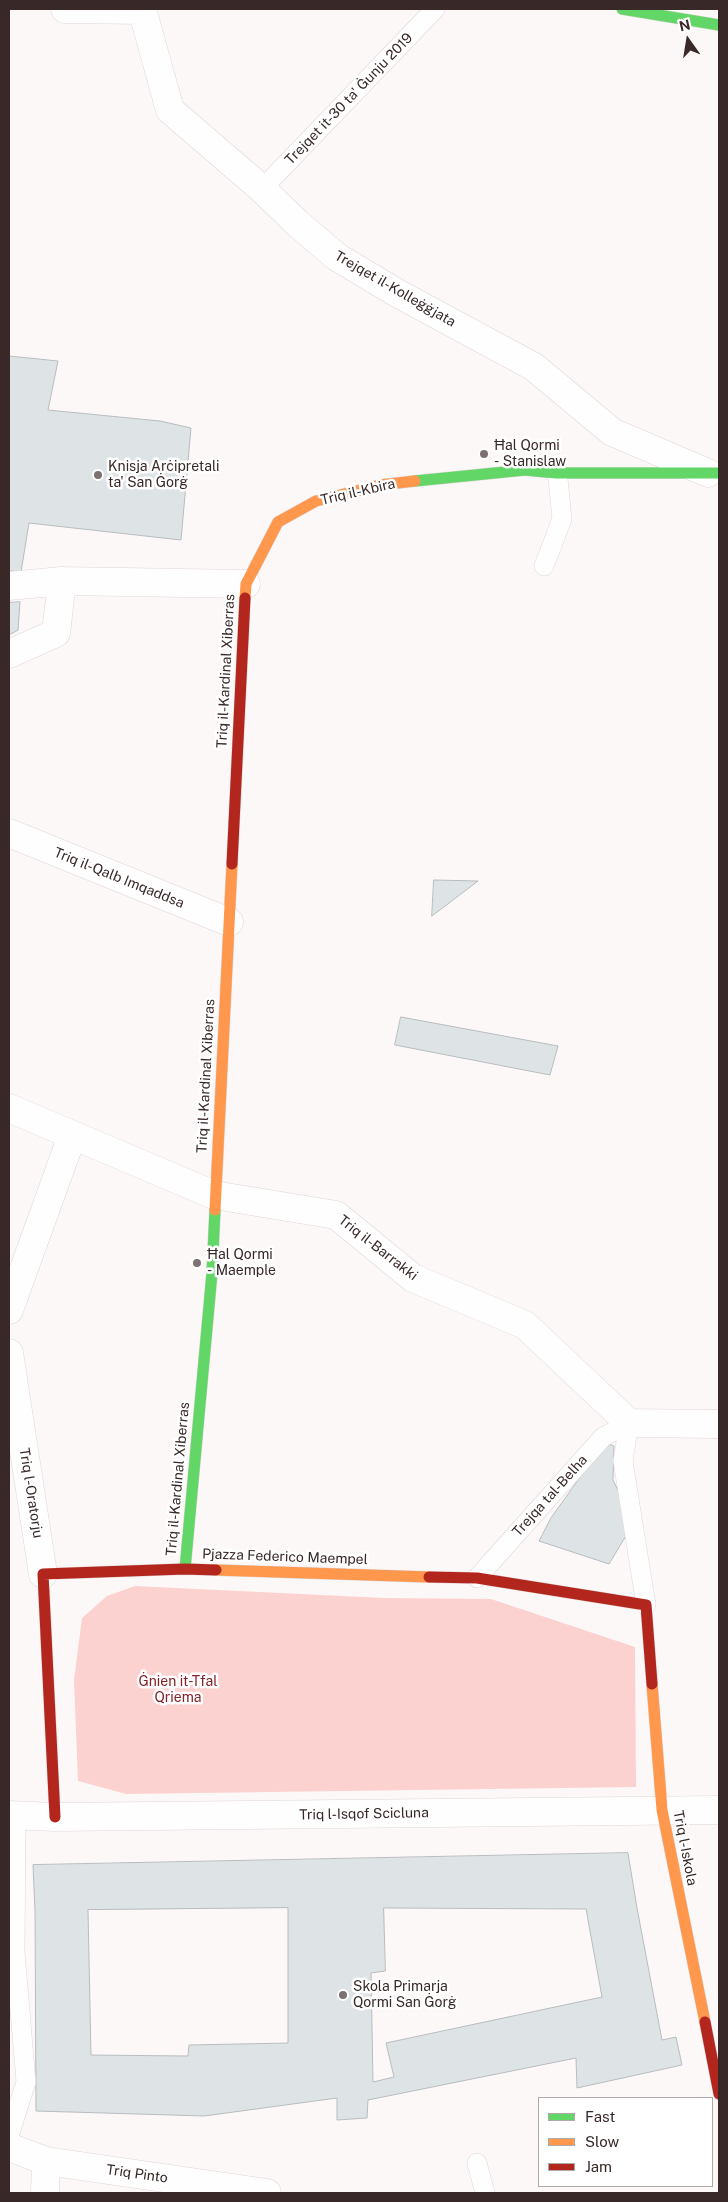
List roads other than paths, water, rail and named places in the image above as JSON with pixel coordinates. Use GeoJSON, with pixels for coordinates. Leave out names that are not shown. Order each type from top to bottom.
{"type":"FeatureCollection","features":[{"type":"Feature","properties":{"kind":"street"},"geometry":{"type":"LineString","coordinates":[[65,9],[142,10]]}},
{"type":"Feature","properties":{"kind":"street"},"geometry":{"type":"LineString","coordinates":[[622,9],[682,14],[719,25]]}},
{"type":"Feature","properties":{"kind":"street","name":"Trejqet il-Kolleġġjata"},"geometry":{"type":"LineString","coordinates":[[142,10],[170,110],[337,257],[396,293],[534,367],[612,432],[713,473]]}},
{"type":"Feature","properties":{"kind":"street","name":"Triq il-Kbira"},"geometry":{"type":"LineString","coordinates":[[246,584],[278,522],[316,501],[380,485],[442,477],[524,470],[556,473],[713,473]]}},
{"type":"Feature","properties":{"kind":"street"},"geometry":{"type":"LineString","coordinates":[[9,654],[56,633],[62,581]]}},
{"type":"Feature","properties":{"kind":"street"},"geometry":{"type":"LineString","coordinates":[[9,586],[62,581],[246,584]]}},
{"type":"Feature","properties":{"kind":"street","name":"Triq il-Kardinal Xiberras"},"geometry":{"type":"LineString","coordinates":[[185,1569],[212,1273],[214,1195],[246,584]]}},
{"type":"Feature","properties":{"kind":"street","name":"Triq il-Qalb Imqaddsa"},"geometry":{"type":"LineString","coordinates":[[9,833],[229,922]]}},
{"type":"Feature","properties":{"kind":"street","name":"Triq il-Barrakki"},"geometry":{"type":"LineString","coordinates":[[9,1108],[214,1195],[336,1214],[413,1278],[525,1324],[629,1423]]}},
{"type":"Feature","properties":{"kind":"street"},"geometry":{"type":"LineString","coordinates":[[9,1310],[72,1136]]}},
{"type":"Feature","properties":{"kind":"street","name":"Triq l-Oratorju"},"geometry":{"type":"LineString","coordinates":[[9,1353],[43,1574]]}},
{"type":"Feature","properties":{"kind":"street"},"geometry":{"type":"LineString","coordinates":[[629,1423],[719,1424]]}},
{"type":"Feature","properties":{"kind":"street","name":"Pjazza Federico Maempel"},"geometry":{"type":"LineString","coordinates":[[43,1574],[185,1569],[478,1578],[646,1605]]}},
{"type":"Feature","properties":{"kind":"street"},"geometry":{"type":"LineString","coordinates":[[43,1574],[55,1817]]}},
{"type":"Feature","properties":{"kind":"street","name":"Triq l-Iskola"},"geometry":{"type":"LineString","coordinates":[[646,1605],[662,1810],[719,2094]]}},
{"type":"Feature","properties":{"kind":"street","name":"Triq l-Isqof Scicluna"},"geometry":{"type":"LineString","coordinates":[[12,1815],[55,1817],[719,1810]]}},
{"type":"Feature","properties":{"kind":"street","name":"Triq Pinto"},"geometry":{"type":"LineString","coordinates":[[9,2147],[46,2161],[267,2193]]}},
{"type":"Feature","properties":{"kind":"street"},"geometry":{"type":"LineString","coordinates":[[45,2193],[46,2161]]}},
{"type":"Feature","properties":{"kind":"lane","name":"Trejqet it-30 ta' Ġunju 2019"},"geometry":{"type":"LineString","coordinates":[[262,189],[435,9]]}},
{"type":"Feature","properties":{"kind":"lane"},"geometry":{"type":"LineString","coordinates":[[544,566],[562,519],[556,473]]}},
{"type":"Feature","properties":{"kind":"lane"},"geometry":{"type":"LineString","coordinates":[[629,1423],[623,1461],[646,1605]]}},
{"type":"Feature","properties":{"kind":"lane","name":"Trejqa tal-Belha"},"geometry":{"type":"LineString","coordinates":[[478,1578],[603,1437],[629,1423]]}},
{"type":"Feature","properties":{"kind":"lane"},"geometry":{"type":"LineString","coordinates":[[9,2136],[26,2082],[15,1952],[12,1815]]}},
{"type":"Feature","properties":{"kind":"lane"},"geometry":{"type":"LineString","coordinates":[[477,2163],[485,2193]]}},
{"type":"Feature","properties":{"kind":"place","name":"Ħal Qormi - Stanislaw"},"geometry":{"type":"Point","coordinates":[484,454]}},
{"type":"Feature","properties":{"kind":"place","name":"Knisja Arċipretali ta' San Ġorġ"},"geometry":{"type":"Point","coordinates":[98,475]}},
{"type":"Feature","properties":{"kind":"place","name":"Ħal Qormi - Maemple"},"geometry":{"type":"Point","coordinates":[197,1263]}},
{"type":"Feature","properties":{"kind":"place","name":"Skola Primarja Qormi San Ġorġ"},"geometry":{"type":"Point","coordinates":[343,1995]}},
{"type":"Feature","properties":{"kind":"park label","name":"Ġnien it-Tfal Qriema"},"geometry":{"type":"Point","coordinates":[178,1690]}}]}
